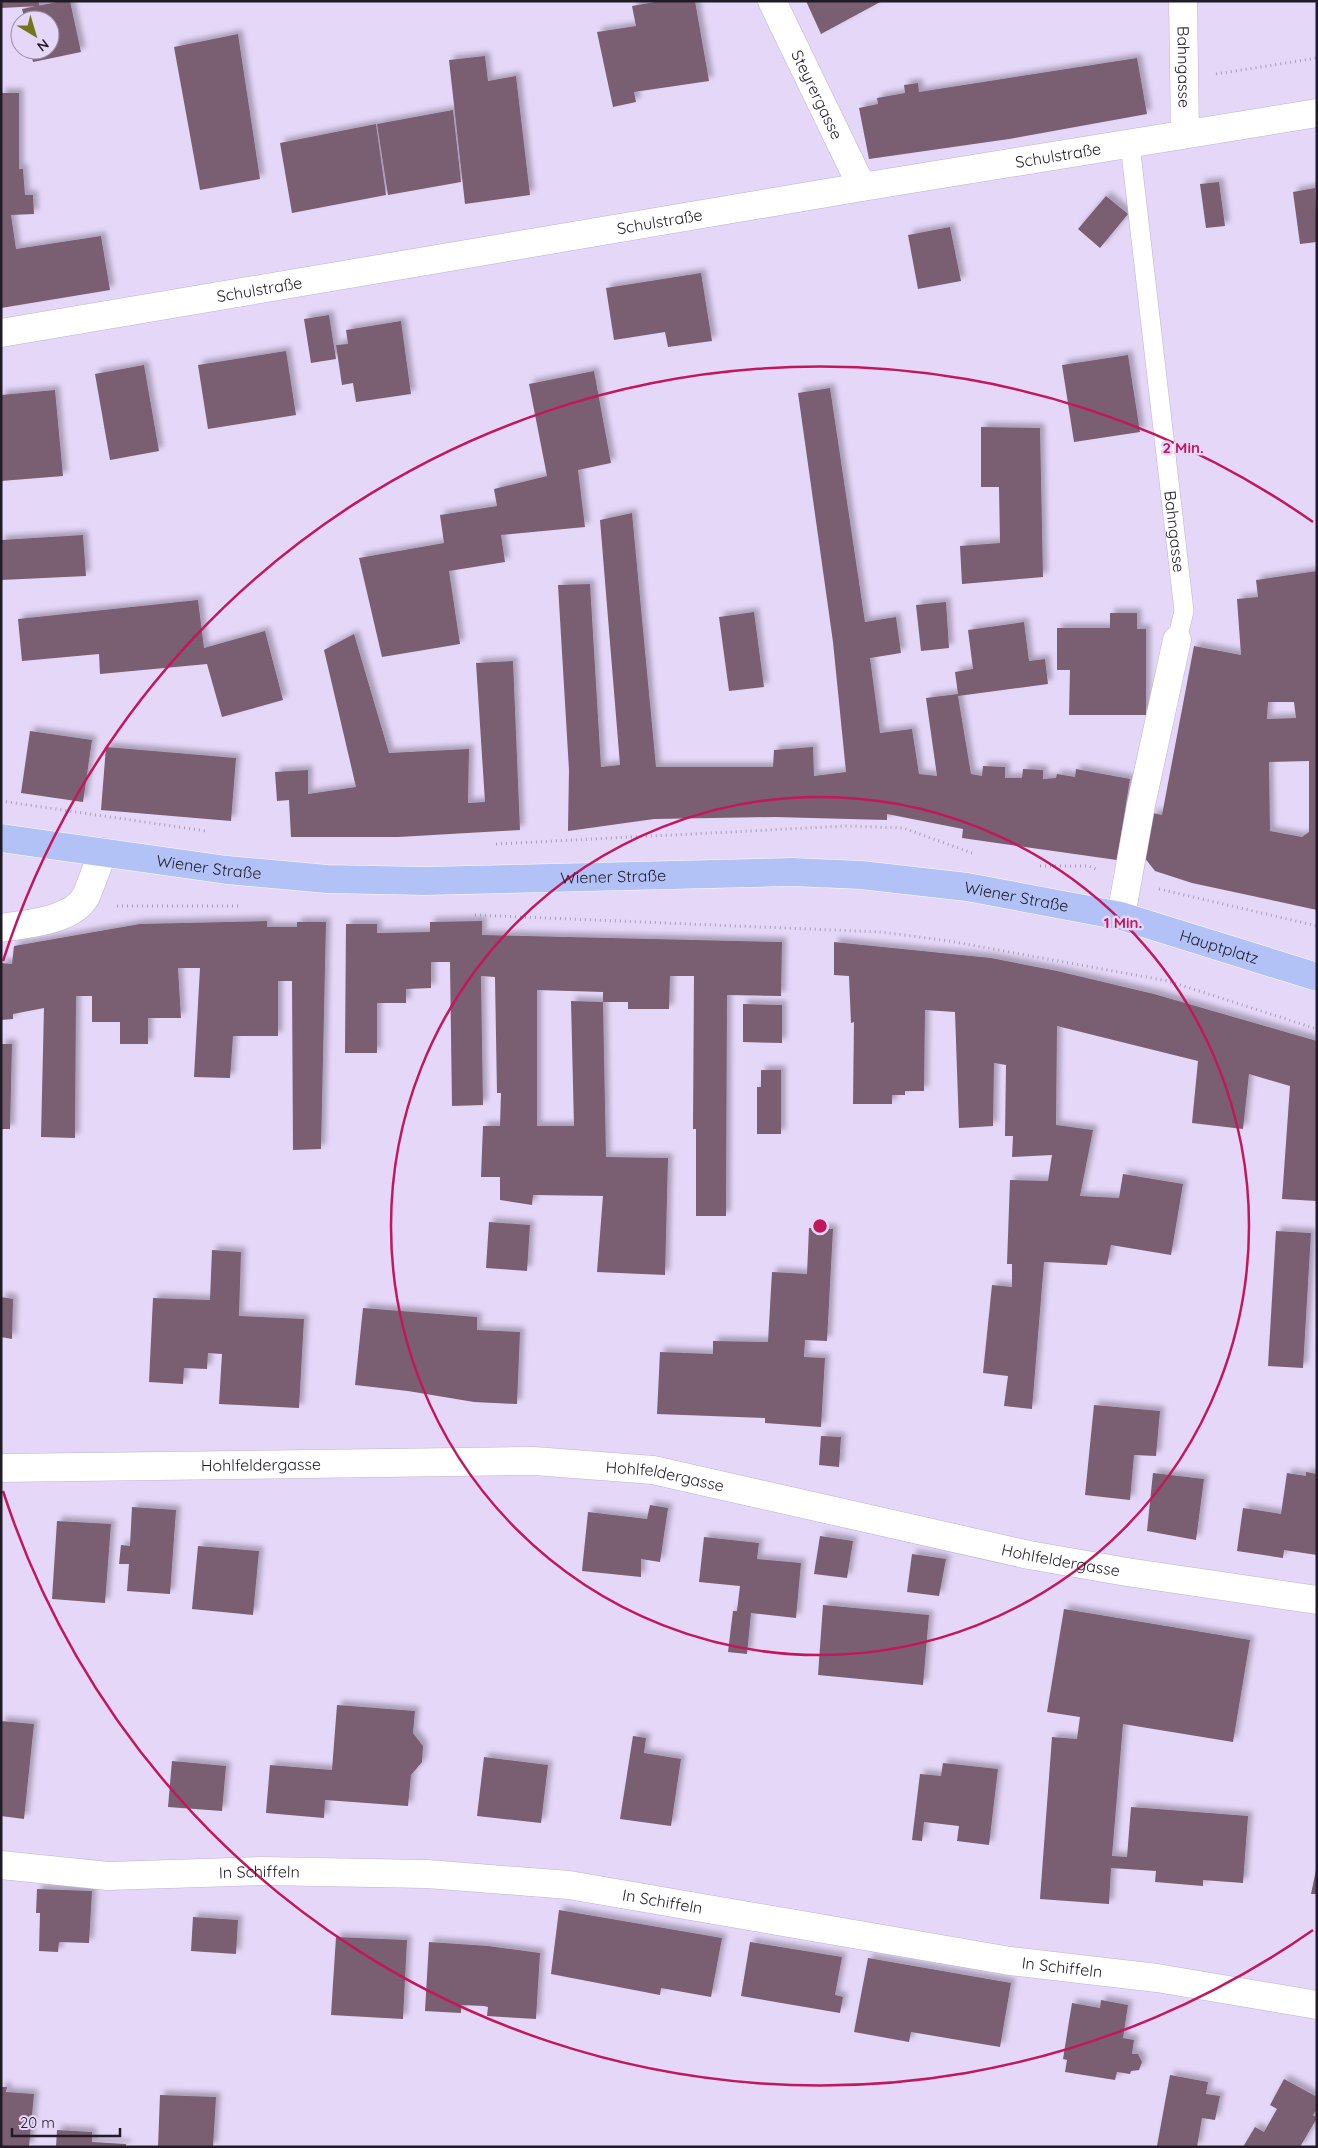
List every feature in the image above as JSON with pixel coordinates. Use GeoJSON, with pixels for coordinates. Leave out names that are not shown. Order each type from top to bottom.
{"type":"FeatureCollection","features":[{"type":"Feature","properties":{"kind":"main road","name":"Wiener Straße"},"geometry":{"type":"LineString","coordinates":[[1,838],[227,870],[327,878],[425,881],[783,872],[861,876],[967,886],[1122,916]]}},
{"type":"Feature","properties":{"kind":"main road","name":"Hauptplatz"},"geometry":{"type":"LineString","coordinates":[[1122,916],[1317,977]]}},
{"type":"Feature","properties":{"kind":"street","name":"Steyrergasse"},"geometry":{"type":"LineString","coordinates":[[772,1],[862,187]]}},
{"type":"Feature","properties":{"kind":"street","name":"Bahngasse"},"geometry":{"type":"LineString","coordinates":[[1183,1],[1185,134]]}},
{"type":"Feature","properties":{"kind":"street","name":"Schulstraße"},"geometry":{"type":"LineString","coordinates":[[1,333],[862,187],[1317,113]]}},
{"type":"Feature","properties":{"kind":"street","name":"Bahngasse"},"geometry":{"type":"LineString","coordinates":[[1122,916],[1177,640]]}},
{"type":"Feature","properties":{"kind":"street"},"geometry":{"type":"LineString","coordinates":[[1,928],[54,919],[70,910],[85,898],[103,852]]}},
{"type":"Feature","properties":{"kind":"street","name":"Hohlfeldergasse"},"geometry":{"type":"LineString","coordinates":[[1,1468],[534,1461],[654,1470],[1029,1554],[1126,1572],[1317,1600]]}},
{"type":"Feature","properties":{"kind":"street","name":"In Schiffeln"},"geometry":{"type":"LineString","coordinates":[[1,1865],[108,1876],[262,1871],[427,1874],[569,1886],[1010,1960],[1157,1978],[1317,2005]]}},
{"type":"Feature","properties":{"kind":"lane","name":"Bahngasse"},"geometry":{"type":"LineString","coordinates":[[1130,144],[1184,611],[1177,640]]}},
{"type":"Feature","properties":{"kind":"path"},"geometry":{"type":"LineString","coordinates":[[1184,80],[1317,58]]}},
{"type":"Feature","properties":{"kind":"path"},"geometry":{"type":"LineString","coordinates":[[1,801],[216,833]]}},
{"type":"Feature","properties":{"kind":"path"},"geometry":{"type":"LineString","coordinates":[[486,845],[846,826],[903,828],[977,855]]}},
{"type":"Feature","properties":{"kind":"path"},"geometry":{"type":"LineString","coordinates":[[1033,867],[1049,865],[1089,866],[1128,881],[1317,926]]}},
{"type":"Feature","properties":{"kind":"path"},"geometry":{"type":"LineString","coordinates":[[85,898],[122,907],[246,906]]}},
{"type":"Feature","properties":{"kind":"path"},"geometry":{"type":"LineString","coordinates":[[473,915],[880,932],[940,940],[1168,981],[1317,1029]]}},
{"type":"Feature","properties":{"kind":"building"},"geometry":{"type":"Polygon","coordinates":[[[1,1],[39,1],[39,6],[1,8],[1,1]]]}},
{"type":"Feature","properties":{"kind":"building"},"geometry":{"type":"Polygon","coordinates":[[[70,1],[81,52],[60,56],[60,10],[22,9],[70,1]]]}},
{"type":"Feature","properties":{"kind":"building"},"geometry":{"type":"Polygon","coordinates":[[[661,1],[695,1],[709,81],[634,92],[636,102],[613,107],[597,32],[636,26],[632,6],[661,1]]]}},
{"type":"Feature","properties":{"kind":"building"},"geometry":{"type":"Polygon","coordinates":[[[806,1],[882,1],[821,34],[806,1]]]}},
{"type":"Feature","properties":{"kind":"building"},"geometry":{"type":"Polygon","coordinates":[[[238,34],[260,179],[200,190],[174,47],[238,34]]]}},
{"type":"Feature","properties":{"kind":"building"},"geometry":{"type":"Polygon","coordinates":[[[485,56],[488,81],[516,76],[530,195],[465,204],[449,60],[485,56]]]}},
{"type":"Feature","properties":{"kind":"building"},"geometry":{"type":"Polygon","coordinates":[[[1137,58],[1147,114],[1009,139],[869,159],[859,108],[878,104],[877,98],[905,93],[904,85],[918,83],[919,92],[1137,58]]]}},
{"type":"Feature","properties":{"kind":"building"},"geometry":{"type":"Polygon","coordinates":[[[1,93],[19,93],[19,169],[23,169],[25,195],[33,195],[34,214],[11,215],[16,249],[101,236],[110,290],[1,308],[1,93]]]}},
{"type":"Feature","properties":{"kind":"building"},"geometry":{"type":"Polygon","coordinates":[[[453,110],[461,182],[388,195],[377,124],[453,110]]]}},
{"type":"Feature","properties":{"kind":"building"},"geometry":{"type":"Polygon","coordinates":[[[376,124],[386,195],[292,213],[280,143],[376,124]]]}},
{"type":"Feature","properties":{"kind":"building"},"geometry":{"type":"Polygon","coordinates":[[[1219,182],[1225,226],[1206,228],[1200,184],[1219,182]]]}},
{"type":"Feature","properties":{"kind":"building"},"geometry":{"type":"Polygon","coordinates":[[[1315,188],[1317,242],[1300,244],[1293,192],[1315,188]]]}},
{"type":"Feature","properties":{"kind":"building"},"geometry":{"type":"Polygon","coordinates":[[[1106,196],[1128,214],[1100,248],[1078,229],[1106,196]]]}},
{"type":"Feature","properties":{"kind":"building"},"geometry":{"type":"Polygon","coordinates":[[[950,227],[961,281],[918,289],[908,235],[950,227]]]}},
{"type":"Feature","properties":{"kind":"building"},"geometry":{"type":"Polygon","coordinates":[[[701,273],[712,341],[668,347],[665,332],[614,340],[606,288],[701,273]]]}},
{"type":"Feature","properties":{"kind":"building"},"geometry":{"type":"Polygon","coordinates":[[[329,315],[336,359],[311,363],[304,319],[329,315]]]}},
{"type":"Feature","properties":{"kind":"building"},"geometry":{"type":"Polygon","coordinates":[[[401,321],[411,394],[356,402],[353,383],[342,385],[336,345],[348,344],[346,330],[401,321]]]}},
{"type":"Feature","properties":{"kind":"building"},"geometry":{"type":"Polygon","coordinates":[[[286,351],[296,415],[208,429],[198,365],[286,351]]]}},
{"type":"Feature","properties":{"kind":"building"},"geometry":{"type":"Polygon","coordinates":[[[1128,355],[1140,432],[1074,442],[1062,365],[1128,355]]]}},
{"type":"Feature","properties":{"kind":"building"},"geometry":{"type":"Polygon","coordinates":[[[144,365],[159,451],[110,460],[95,374],[144,365]]]}},
{"type":"Feature","properties":{"kind":"building"},"geometry":{"type":"Polygon","coordinates":[[[594,371],[611,463],[578,470],[585,527],[501,535],[505,562],[449,571],[460,644],[382,657],[359,558],[444,543],[440,515],[497,506],[494,489],[547,476],[529,384],[594,371]]]}},
{"type":"Feature","properties":{"kind":"building"},"geometry":{"type":"Polygon","coordinates":[[[830,388],[865,622],[896,617],[901,653],[870,658],[880,733],[912,729],[919,774],[937,776],[926,698],[958,694],[955,672],[973,669],[968,630],[1024,622],[1029,661],[1045,659],[1048,684],[958,696],[971,774],[982,776],[983,766],[1005,767],[1005,778],[1022,778],[1023,769],[1043,770],[1043,779],[1056,778],[1057,774],[1075,777],[1076,769],[1130,779],[1117,860],[962,838],[963,829],[887,814],[887,820],[775,817],[654,819],[568,831],[569,770],[558,585],[590,584],[601,767],[620,765],[600,520],[632,513],[656,767],[773,767],[774,750],[813,747],[814,776],[846,772],[833,642],[798,393],[830,388]]]}},
{"type":"Feature","properties":{"kind":"building"},"geometry":{"type":"Polygon","coordinates":[[[55,390],[63,476],[1,481],[1,395],[55,390]]]}},
{"type":"Feature","properties":{"kind":"building"},"geometry":{"type":"Polygon","coordinates":[[[981,427],[1040,428],[1043,577],[962,584],[960,546],[1000,543],[999,487],[981,487],[981,427]]]}},
{"type":"Feature","properties":{"kind":"building"},"geometry":{"type":"Polygon","coordinates":[[[83,535],[86,576],[1,580],[1,540],[83,535]]]}},
{"type":"Feature","properties":{"kind":"building"},"geometry":{"type":"Polygon","coordinates":[[[1317,571],[1317,910],[1192,883],[1155,871],[1144,857],[1153,813],[1162,815],[1194,646],[1241,655],[1237,599],[1258,597],[1256,580],[1317,571]],[[1268,702],[1267,719],[1296,718],[1294,702],[1268,702]],[[1309,761],[1269,762],[1270,831],[1302,837],[1309,832],[1309,761]]]}},
{"type":"Feature","properties":{"kind":"building"},"geometry":{"type":"Polygon","coordinates":[[[198,600],[204,648],[265,631],[283,700],[222,717],[207,664],[100,674],[99,654],[22,661],[18,619],[198,600]]]}},
{"type":"Feature","properties":{"kind":"building"},"geometry":{"type":"Polygon","coordinates":[[[946,602],[949,648],[921,651],[916,605],[946,602]]]}},
{"type":"Feature","properties":{"kind":"building"},"geometry":{"type":"Polygon","coordinates":[[[754,612],[764,687],[729,691],[719,617],[754,612]]]}},
{"type":"Feature","properties":{"kind":"building"},"geometry":{"type":"Polygon","coordinates":[[[1110,613],[1137,613],[1137,629],[1146,629],[1146,715],[1069,715],[1070,670],[1057,670],[1057,628],[1110,628],[1110,613]]]}},
{"type":"Feature","properties":{"kind":"building"},"geometry":{"type":"Polygon","coordinates":[[[354,634],[389,753],[469,749],[468,803],[485,802],[476,663],[513,661],[520,830],[398,837],[291,837],[289,800],[277,801],[275,772],[308,770],[308,794],[356,787],[324,650],[354,634]]]}},
{"type":"Feature","properties":{"kind":"building"},"geometry":{"type":"Polygon","coordinates":[[[30,731],[92,740],[83,802],[21,793],[30,731]]]}},
{"type":"Feature","properties":{"kind":"building"},"geometry":{"type":"Polygon","coordinates":[[[106,747],[236,758],[231,821],[101,810],[106,747]]]}},
{"type":"Feature","properties":{"kind":"building"},"geometry":{"type":"Polygon","coordinates":[[[267,921],[267,927],[297,927],[297,922],[326,922],[321,1149],[293,1150],[292,981],[278,981],[278,1036],[233,1036],[230,1078],[194,1077],[200,968],[178,968],[181,1018],[148,1018],[148,1044],[120,1044],[120,1022],[92,1022],[92,996],[76,996],[75,1138],[41,1137],[44,1008],[13,1014],[13,1019],[1,1020],[1,963],[12,964],[14,946],[140,924],[267,921]]]}},
{"type":"Feature","properties":{"kind":"building"},"geometry":{"type":"Polygon","coordinates":[[[482,921],[482,935],[782,942],[781,996],[727,995],[726,1216],[696,1216],[696,1129],[693,1129],[694,976],[670,976],[669,1009],[628,1009],[628,1002],[603,1002],[606,1157],[668,1158],[665,1275],[597,1272],[603,1196],[533,1195],[532,1205],[500,1200],[500,1177],[481,1177],[483,1126],[500,1126],[501,1093],[497,1093],[495,977],[481,976],[483,1105],[452,1106],[450,962],[431,962],[431,988],[406,989],[406,1003],[377,1003],[377,1053],[345,1053],[346,924],[377,924],[377,933],[430,932],[430,922],[482,921]],[[537,990],[537,1126],[574,1126],[571,1001],[603,1002],[603,992],[537,990]]]}},
{"type":"Feature","properties":{"kind":"building"},"geometry":{"type":"Polygon","coordinates":[[[834,942],[991,958],[1057,971],[1154,994],[1317,1041],[1317,1201],[1282,1199],[1290,1086],[1249,1074],[1243,1129],[1192,1123],[1198,1061],[1057,1026],[1056,1125],[1093,1130],[1080,1196],[1119,1198],[1123,1174],[1183,1184],[1171,1255],[1111,1245],[1107,1265],[1044,1262],[1032,1409],[1004,1406],[1008,1376],[983,1373],[992,1285],[1012,1287],[1012,1264],[1007,1264],[1010,1180],[1048,1181],[1052,1155],[1012,1157],[1013,1136],[1005,1136],[1006,1065],[994,1063],[993,1126],[959,1128],[955,1012],[925,1010],[924,1091],[905,1091],[905,1095],[892,1095],[892,1104],[853,1104],[854,1022],[851,1023],[849,976],[834,975],[834,942]]]}},
{"type":"Feature","properties":{"kind":"building"},"geometry":{"type":"Polygon","coordinates":[[[743,1004],[782,1005],[782,1043],[743,1042],[743,1004]]]}},
{"type":"Feature","properties":{"kind":"building"},"geometry":{"type":"Polygon","coordinates":[[[1,1044],[12,1044],[10,1129],[1,1129],[1,1044]]]}},
{"type":"Feature","properties":{"kind":"building"},"geometry":{"type":"Polygon","coordinates":[[[761,1070],[781,1070],[781,1134],[757,1134],[757,1087],[761,1087],[761,1070]]]}},
{"type":"Feature","properties":{"kind":"building"},"geometry":{"type":"Polygon","coordinates":[[[489,1222],[530,1225],[527,1271],[486,1268],[489,1222]]]}},
{"type":"Feature","properties":{"kind":"building"},"geometry":{"type":"Polygon","coordinates":[[[809,1228],[833,1229],[827,1341],[805,1340],[804,1357],[825,1358],[821,1427],[765,1423],[765,1418],[657,1414],[660,1352],[713,1354],[713,1341],[768,1342],[772,1272],[807,1274],[809,1228]]]}},
{"type":"Feature","properties":{"kind":"building"},"geometry":{"type":"Polygon","coordinates":[[[1276,1231],[1311,1233],[1303,1368],[1268,1366],[1276,1231]]]}},
{"type":"Feature","properties":{"kind":"building"},"geometry":{"type":"Polygon","coordinates":[[[212,1250],[241,1252],[239,1316],[304,1319],[299,1408],[219,1404],[222,1354],[208,1353],[207,1369],[184,1368],[183,1384],[149,1382],[153,1298],[210,1300],[212,1250]]]}},
{"type":"Feature","properties":{"kind":"building"},"geometry":{"type":"Polygon","coordinates":[[[1,1297],[13,1299],[12,1339],[1,1337],[1,1297]]]}},
{"type":"Feature","properties":{"kind":"building"},"geometry":{"type":"Polygon","coordinates":[[[363,1308],[477,1317],[477,1330],[520,1332],[517,1404],[474,1402],[408,1391],[355,1385],[363,1308]]]}},
{"type":"Feature","properties":{"kind":"building"},"geometry":{"type":"Polygon","coordinates":[[[1094,1405],[1160,1411],[1156,1456],[1134,1455],[1130,1500],[1085,1495],[1094,1405]]]}},
{"type":"Feature","properties":{"kind":"building"},"geometry":{"type":"Polygon","coordinates":[[[821,1436],[841,1437],[839,1467],[819,1465],[821,1436]]]}},
{"type":"Feature","properties":{"kind":"building"},"geometry":{"type":"Polygon","coordinates":[[[1306,1472],[1317,1474],[1317,1555],[1284,1550],[1283,1558],[1237,1551],[1243,1508],[1281,1514],[1287,1473],[1306,1476],[1306,1472]]]}},
{"type":"Feature","properties":{"kind":"building"},"geometry":{"type":"Polygon","coordinates":[[[1153,1473],[1204,1479],[1196,1540],[1147,1531],[1153,1473]]]}},
{"type":"Feature","properties":{"kind":"building"},"geometry":{"type":"Polygon","coordinates":[[[650,1505],[668,1508],[660,1562],[641,1559],[641,1577],[582,1571],[588,1512],[647,1519],[650,1505]]]}},
{"type":"Feature","properties":{"kind":"building"},"geometry":{"type":"Polygon","coordinates":[[[132,1507],[176,1510],[170,1594],[127,1591],[129,1564],[119,1564],[121,1545],[130,1546],[132,1507]]]}},
{"type":"Feature","properties":{"kind":"building"},"geometry":{"type":"Polygon","coordinates":[[[57,1521],[111,1524],[105,1603],[52,1599],[57,1521]]]}},
{"type":"Feature","properties":{"kind":"building"},"geometry":{"type":"Polygon","coordinates":[[[820,1536],[853,1541],[847,1578],[814,1574],[820,1536]]]}},
{"type":"Feature","properties":{"kind":"building"},"geometry":{"type":"Polygon","coordinates":[[[704,1537],[759,1543],[757,1559],[801,1563],[796,1618],[751,1613],[747,1654],[728,1652],[733,1611],[737,1611],[740,1586],[699,1582],[704,1537]]]}},
{"type":"Feature","properties":{"kind":"building"},"geometry":{"type":"Polygon","coordinates":[[[198,1546],[259,1551],[253,1615],[192,1609],[198,1546]]]}},
{"type":"Feature","properties":{"kind":"building"},"geometry":{"type":"Polygon","coordinates":[[[912,1554],[946,1559],[939,1596],[907,1592],[912,1554]]]}},
{"type":"Feature","properties":{"kind":"building"},"geometry":{"type":"Polygon","coordinates":[[[823,1605],[929,1615],[923,1685],[818,1675],[823,1605]]]}},
{"type":"Feature","properties":{"kind":"building"},"geometry":{"type":"Polygon","coordinates":[[[1064,1609],[1250,1640],[1233,1742],[1123,1724],[1112,1856],[1127,1857],[1131,1807],[1248,1816],[1243,1883],[1203,1880],[1203,1886],[1155,1882],[1156,1871],[1111,1868],[1109,1904],[1040,1899],[1052,1737],[1077,1739],[1080,1717],[1047,1712],[1064,1609]]]}},
{"type":"Feature","properties":{"kind":"building"},"geometry":{"type":"Polygon","coordinates":[[[337,1705],[415,1711],[413,1733],[423,1746],[422,1762],[411,1775],[408,1806],[325,1800],[324,1818],[266,1813],[270,1765],[332,1770],[337,1705]]]}},
{"type":"Feature","properties":{"kind":"building"},"geometry":{"type":"Polygon","coordinates":[[[1,1721],[34,1724],[24,1819],[1,1816],[1,1721]]]}},
{"type":"Feature","properties":{"kind":"building"},"geometry":{"type":"Polygon","coordinates":[[[633,1736],[646,1738],[644,1753],[681,1759],[671,1826],[620,1819],[633,1736]]]}},
{"type":"Feature","properties":{"kind":"building"},"geometry":{"type":"Polygon","coordinates":[[[484,1757],[548,1765],[541,1823],[477,1816],[484,1757]]]}},
{"type":"Feature","properties":{"kind":"building"},"geometry":{"type":"Polygon","coordinates":[[[172,1761],[226,1766],[222,1811],[168,1807],[172,1761]]]}},
{"type":"Feature","properties":{"kind":"building"},"geometry":{"type":"Polygon","coordinates":[[[943,1763],[998,1769],[989,1845],[957,1841],[959,1826],[924,1822],[922,1841],[912,1840],[920,1774],[941,1776],[943,1763]]]}},
{"type":"Feature","properties":{"kind":"building"},"geometry":{"type":"Polygon","coordinates":[[[1316,1870],[1317,1894],[1311,1894],[1316,1870]]]}},
{"type":"Feature","properties":{"kind":"building"},"geometry":{"type":"Polygon","coordinates":[[[37,1889],[92,1891],[89,1943],[59,1942],[58,1952],[39,1951],[40,1913],[36,1913],[37,1889]]]}},
{"type":"Feature","properties":{"kind":"building"},"geometry":{"type":"Polygon","coordinates":[[[559,1910],[722,1938],[711,1997],[661,1988],[660,1995],[551,1974],[559,1910]]]}},
{"type":"Feature","properties":{"kind":"building"},"geometry":{"type":"Polygon","coordinates":[[[193,1917],[238,1920],[236,1954],[191,1951],[193,1917]]]}},
{"type":"Feature","properties":{"kind":"building"},"geometry":{"type":"Polygon","coordinates":[[[336,1937],[407,1940],[403,2019],[331,2015],[336,1937]]]}},
{"type":"Feature","properties":{"kind":"building"},"geometry":{"type":"Polygon","coordinates":[[[429,1942],[488,1946],[540,1953],[536,2019],[487,2016],[488,2007],[484,2006],[461,2005],[461,2013],[425,2011],[429,1942]]]}},
{"type":"Feature","properties":{"kind":"building"},"geometry":{"type":"Polygon","coordinates":[[[750,1942],[842,1957],[835,1995],[843,1997],[840,2013],[741,1996],[750,1942]]]}},
{"type":"Feature","properties":{"kind":"building"},"geometry":{"type":"Polygon","coordinates":[[[868,1958],[1011,1983],[1000,2047],[911,2032],[909,2042],[854,2032],[868,1958]]]}},
{"type":"Feature","properties":{"kind":"building"},"geometry":{"type":"Polygon","coordinates":[[[1101,2000],[1128,2005],[1123,2038],[1134,2040],[1132,2054],[1138,2054],[1142,2062],[1139,2070],[1131,2071],[1130,2074],[1117,2072],[1115,2080],[1065,2072],[1067,2060],[1063,2059],[1072,2003],[1100,2008],[1101,2000]]]}},
{"type":"Feature","properties":{"kind":"building"},"geometry":{"type":"Polygon","coordinates":[[[1170,2075],[1208,2082],[1206,2094],[1220,2096],[1215,2120],[1202,2118],[1197,2147],[1157,2146],[1170,2075]]]}},
{"type":"Feature","properties":{"kind":"building"},"geometry":{"type":"Polygon","coordinates":[[[1284,2079],[1317,2097],[1317,2109],[1313,2115],[1317,2118],[1300,2147],[1243,2147],[1255,2127],[1264,2132],[1277,2109],[1270,2105],[1284,2079]]]}},
{"type":"Feature","properties":{"kind":"building"},"geometry":{"type":"Polygon","coordinates":[[[1,2087],[7,2087],[6,2092],[34,2094],[29,2147],[1,2147],[1,2087]]]}},
{"type":"Feature","properties":{"kind":"building"},"geometry":{"type":"Polygon","coordinates":[[[160,2095],[216,2097],[213,2147],[158,2147],[160,2095]]]}},
{"type":"Feature","properties":{"kind":"building"},"geometry":{"type":"Polygon","coordinates":[[[57,2130],[92,2132],[92,2142],[126,2144],[126,2147],[56,2147],[57,2130]]]}}]}
